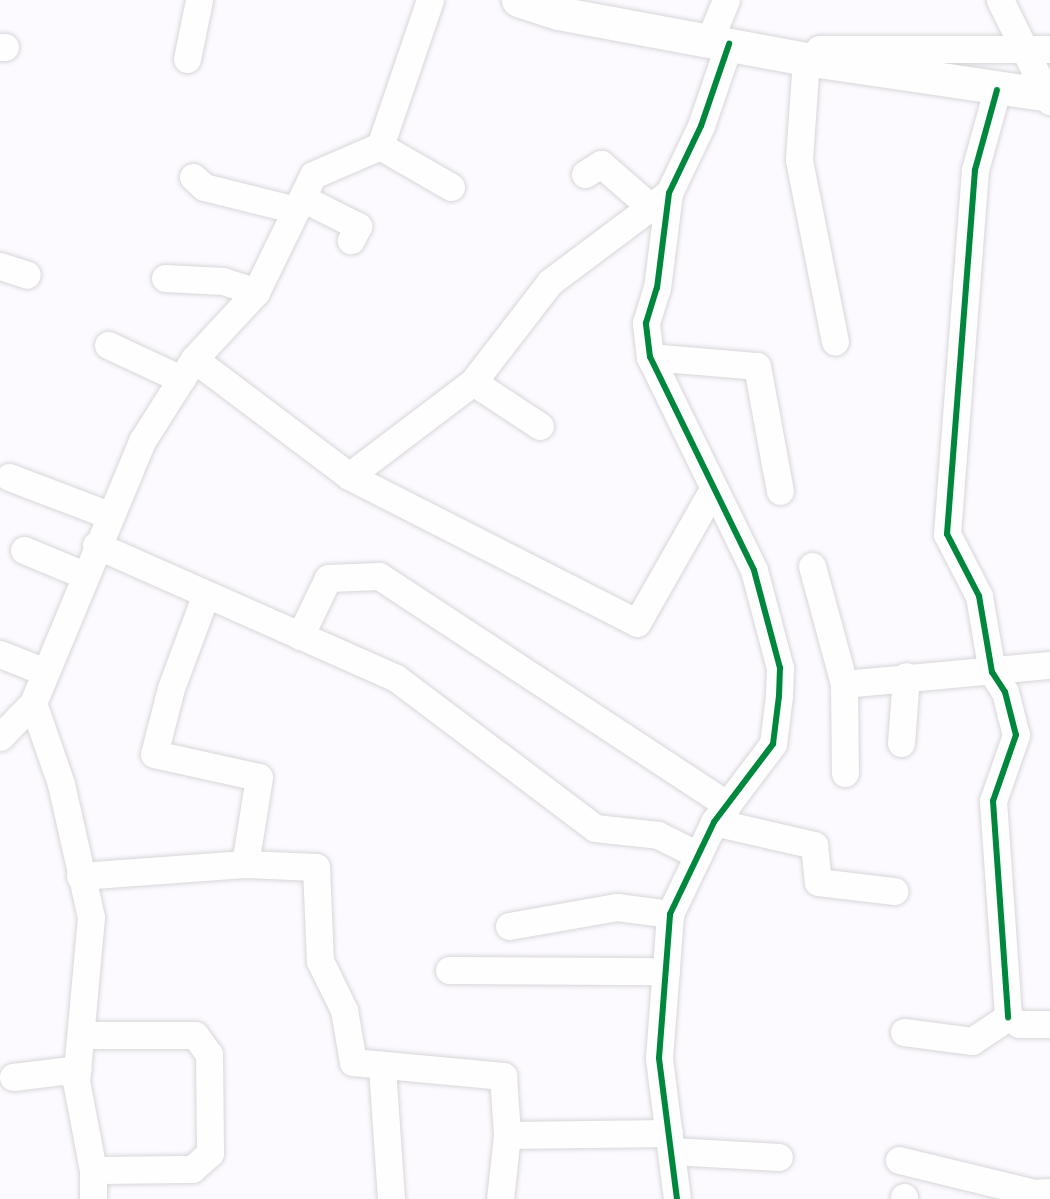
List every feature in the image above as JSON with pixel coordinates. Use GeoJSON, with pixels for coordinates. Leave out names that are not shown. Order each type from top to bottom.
{"type":"FeatureCollection","features":[{"type":"Feature","properties":{"kind":"street"},"geometry":{"type":"LineString","coordinates":[[187,59],[199,0]]}},
{"type":"Feature","properties":{"kind":"street"},"geometry":{"type":"LineString","coordinates":[[0,736],[33,703],[84,575],[142,441],[188,369],[256,292],[313,175],[380,146],[430,0]]}},
{"type":"Feature","properties":{"kind":"street"},"geometry":{"type":"LineString","coordinates":[[518,0],[558,13],[806,59],[1049,97]]}},
{"type":"Feature","properties":{"kind":"street"},"geometry":{"type":"LineString","coordinates":[[349,476],[473,382],[550,282],[659,199],[701,126],[731,44],[726,0]]}},
{"type":"Feature","properties":{"kind":"street"},"geometry":{"type":"LineString","coordinates":[[1000,0],[1049,97]]}},
{"type":"Feature","properties":{"kind":"street"},"geometry":{"type":"LineString","coordinates":[[731,44],[1022,46],[1050,49]]}},
{"type":"Feature","properties":{"kind":"street"},"geometry":{"type":"LineString","coordinates":[[806,59],[799,160],[835,341]]}},
{"type":"Feature","properties":{"kind":"street"},"geometry":{"type":"LineString","coordinates":[[997,90],[975,170],[947,534],[979,596],[992,672],[1005,692],[1016,735],[993,801],[1008,1017]]}},
{"type":"Feature","properties":{"kind":"street"},"geometry":{"type":"LineString","coordinates":[[380,146],[451,187]]}},
{"type":"Feature","properties":{"kind":"street"},"geometry":{"type":"LineString","coordinates":[[585,174],[601,164],[659,199]]}},
{"type":"Feature","properties":{"kind":"street"},"geometry":{"type":"LineString","coordinates":[[193,177],[204,187],[299,204],[358,226],[351,240]]}},
{"type":"Feature","properties":{"kind":"street"},"geometry":{"type":"LineString","coordinates":[[659,199],[657,288],[646,323],[650,357],[754,570],[780,668],[773,744],[721,814],[698,855],[670,914],[659,1058],[677,1199]]}},
{"type":"Feature","properties":{"kind":"street"},"geometry":{"type":"LineString","coordinates":[[0,266],[27,275]]}},
{"type":"Feature","properties":{"kind":"street"},"geometry":{"type":"LineString","coordinates":[[165,278],[223,281],[256,292]]}},
{"type":"Feature","properties":{"kind":"street"},"geometry":{"type":"LineString","coordinates":[[108,345],[188,369],[349,476],[637,623],[713,489]]}},
{"type":"Feature","properties":{"kind":"street"},"geometry":{"type":"LineString","coordinates":[[650,357],[757,366],[780,490]]}},
{"type":"Feature","properties":{"kind":"street"},"geometry":{"type":"LineString","coordinates":[[473,382],[540,426]]}},
{"type":"Feature","properties":{"kind":"street"},"geometry":{"type":"LineString","coordinates":[[9,477],[103,530],[206,594],[396,678],[595,828],[658,835],[698,855]]}},
{"type":"Feature","properties":{"kind":"street"},"geometry":{"type":"LineString","coordinates":[[42,502],[103,530]]}},
{"type":"Feature","properties":{"kind":"street"},"geometry":{"type":"LineString","coordinates":[[24,550],[84,575]]}},
{"type":"Feature","properties":{"kind":"street"},"geometry":{"type":"LineString","coordinates":[[812,566],[844,684],[845,773]]}},
{"type":"Feature","properties":{"kind":"street"},"geometry":{"type":"LineString","coordinates":[[300,636],[328,578],[380,576],[721,814],[814,845],[818,882],[894,891]]}},
{"type":"Feature","properties":{"kind":"street"},"geometry":{"type":"LineString","coordinates":[[206,594],[171,688],[154,754],[259,777],[245,864]]}},
{"type":"Feature","properties":{"kind":"street"},"geometry":{"type":"LineString","coordinates":[[0,654],[45,672]]}},
{"type":"Feature","properties":{"kind":"street"},"geometry":{"type":"LineString","coordinates":[[844,684],[906,676],[992,672],[1050,665]]}},
{"type":"Feature","properties":{"kind":"street"},"geometry":{"type":"LineString","coordinates":[[901,743],[906,676]]}},
{"type":"Feature","properties":{"kind":"street"},"geometry":{"type":"LineString","coordinates":[[33,703],[61,784],[91,917],[84,1035],[78,1069],[93,1170],[93,1199]]}},
{"type":"Feature","properties":{"kind":"street"},"geometry":{"type":"LineString","coordinates":[[80,876],[245,864],[316,867],[320,961],[344,1010],[353,1062],[382,1067],[504,1076],[507,1135],[500,1199]]}},
{"type":"Feature","properties":{"kind":"street"},"geometry":{"type":"LineString","coordinates":[[509,926],[617,907],[670,914]]}},
{"type":"Feature","properties":{"kind":"street"},"geometry":{"type":"LineString","coordinates":[[449,970],[666,971]]}},
{"type":"Feature","properties":{"kind":"street"},"geometry":{"type":"LineString","coordinates":[[1008,1017],[1020,1024],[1050,1024]]}},
{"type":"Feature","properties":{"kind":"street"},"geometry":{"type":"LineString","coordinates":[[904,1032],[972,1041],[1008,1017]]}},
{"type":"Feature","properties":{"kind":"street"},"geometry":{"type":"LineString","coordinates":[[84,1035],[195,1035],[209,1054],[210,1153],[192,1168],[93,1170]]}},
{"type":"Feature","properties":{"kind":"street"},"geometry":{"type":"LineString","coordinates":[[382,1067],[391,1199]]}},
{"type":"Feature","properties":{"kind":"street"},"geometry":{"type":"LineString","coordinates":[[13,1077],[78,1069]]}},
{"type":"Feature","properties":{"kind":"street"},"geometry":{"type":"LineString","coordinates":[[507,1135],[670,1142],[779,1157]]}},
{"type":"Feature","properties":{"kind":"street"},"geometry":{"type":"LineString","coordinates":[[899,1160],[1035,1193],[1050,1192]]}},
{"type":"Feature","properties":{"kind":"cycle path"},"geometry":{"type":"LineString","coordinates":[[677,1199],[659,1058],[670,914],[714,822],[773,744],[779,696],[780,668],[754,570],[650,357],[646,323],[657,288],[669,193],[701,126],[729,44]]}},
{"type":"Feature","properties":{"kind":"cycle path"},"geometry":{"type":"LineString","coordinates":[[997,90],[975,170],[947,534],[979,596],[992,672],[1005,692],[1016,735],[993,801],[1008,1017]]}}]}
